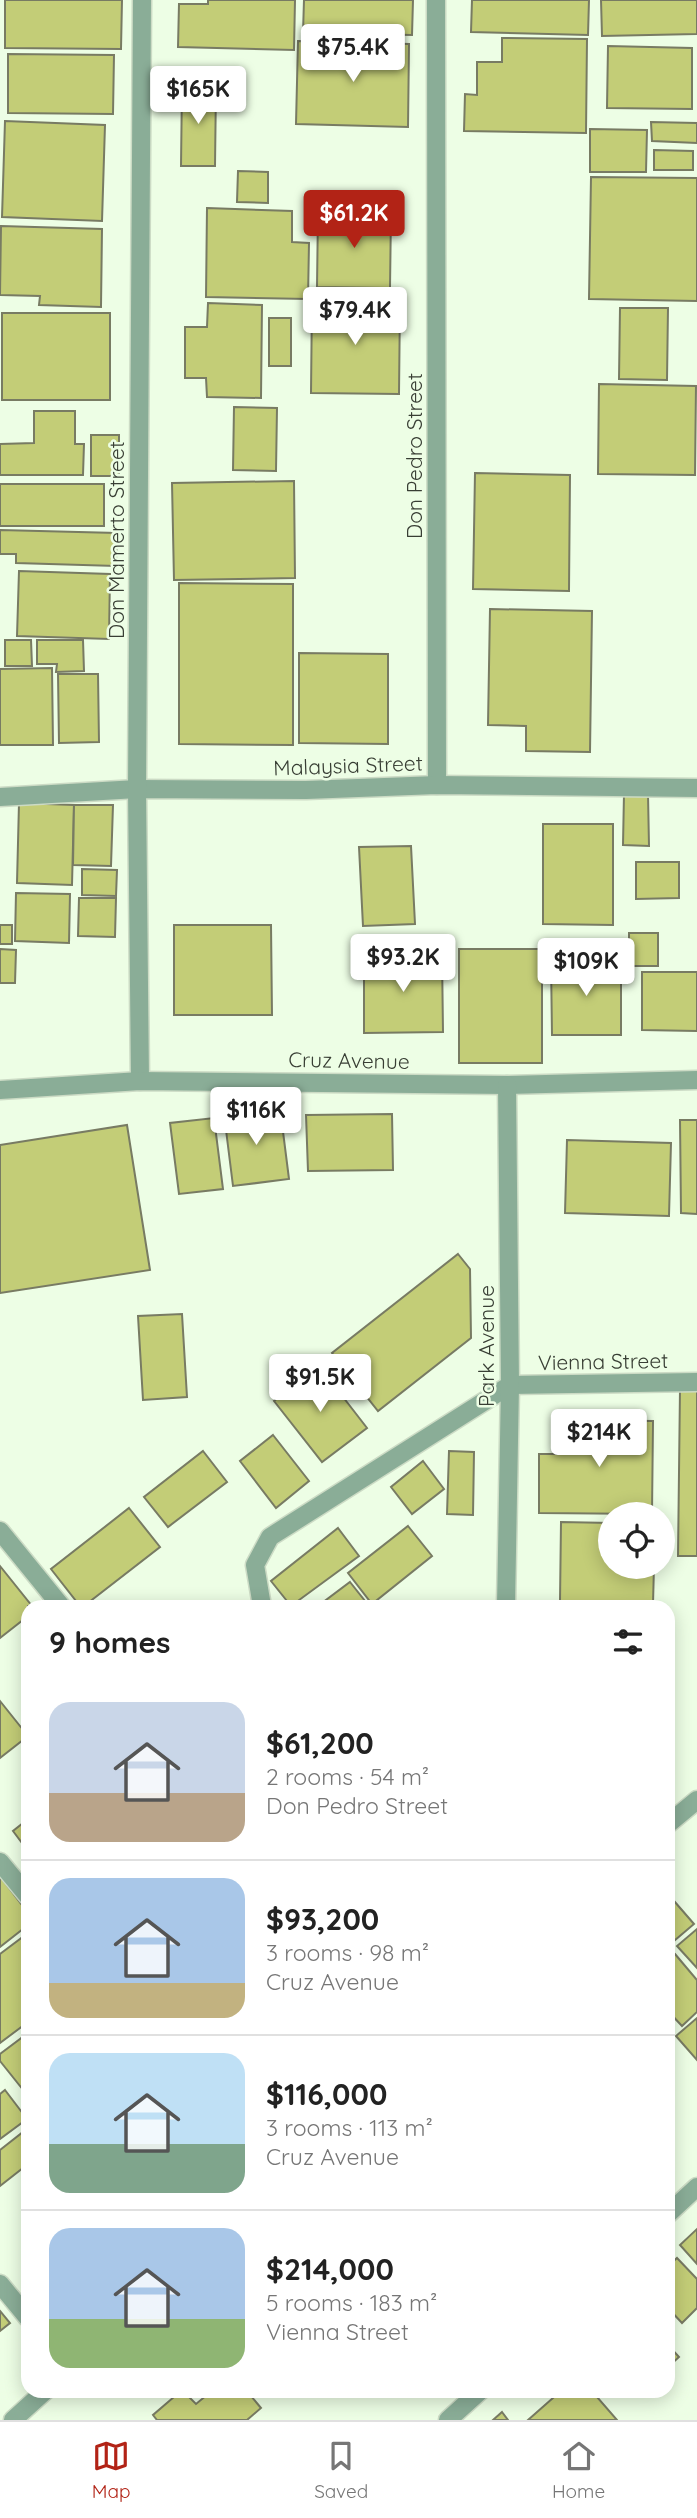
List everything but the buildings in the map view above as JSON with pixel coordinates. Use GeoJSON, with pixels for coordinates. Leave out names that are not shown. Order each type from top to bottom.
{"type":"FeatureCollection","features":[{"type":"Feature","properties":{"kind":"street","name":"Don Mamerto Street"},"geometry":{"type":"LineString","coordinates":[[140,1081],[137,789],[142,0]]}},
{"type":"Feature","properties":{"kind":"street","name":"Don Pedro Street"},"geometry":{"type":"LineString","coordinates":[[436,0],[437,785]]}},
{"type":"Feature","properties":{"kind":"street","name":"Malaysia Street"},"geometry":{"type":"LineString","coordinates":[[0,797],[137,789],[306,790],[437,785],[697,788]]}},
{"type":"Feature","properties":{"kind":"street","name":"Cruz Avenue"},"geometry":{"type":"LineString","coordinates":[[0,1090],[140,1081],[507,1085],[697,1080]]}},
{"type":"Feature","properties":{"kind":"street","name":"Park Avenue"},"geometry":{"type":"LineString","coordinates":[[506,1600],[510,1385],[507,1085]]}},
{"type":"Feature","properties":{"kind":"street","name":"Vienna Street"},"geometry":{"type":"LineString","coordinates":[[510,1385],[697,1382]]}},
{"type":"Feature","properties":{"kind":"street"},"geometry":{"type":"LineString","coordinates":[[261,1600],[255,1565],[270,1537],[510,1385]]}},
{"type":"Feature","properties":{"kind":"street"},"geometry":{"type":"LineString","coordinates":[[0,1531],[56,1600]]}},
{"type":"Feature","properties":{"kind":"street"},"geometry":{"type":"LineString","coordinates":[[675,1818],[697,1800]]}},
{"type":"Feature","properties":{"kind":"street"},"geometry":{"type":"LineString","coordinates":[[0,1861],[21,1887]]}},
{"type":"Feature","properties":{"kind":"street"},"geometry":{"type":"LineString","coordinates":[[675,2207],[697,2187]]}},
{"type":"Feature","properties":{"kind":"street"},"geometry":{"type":"LineString","coordinates":[[0,2284],[21,2310]]}},
{"type":"Feature","properties":{"kind":"street"},"geometry":{"type":"LineString","coordinates":[[13,2420],[37,2398]]}},
{"type":"Feature","properties":{"kind":"street"},"geometry":{"type":"LineString","coordinates":[[448,2420],[472,2398]]}}]}
